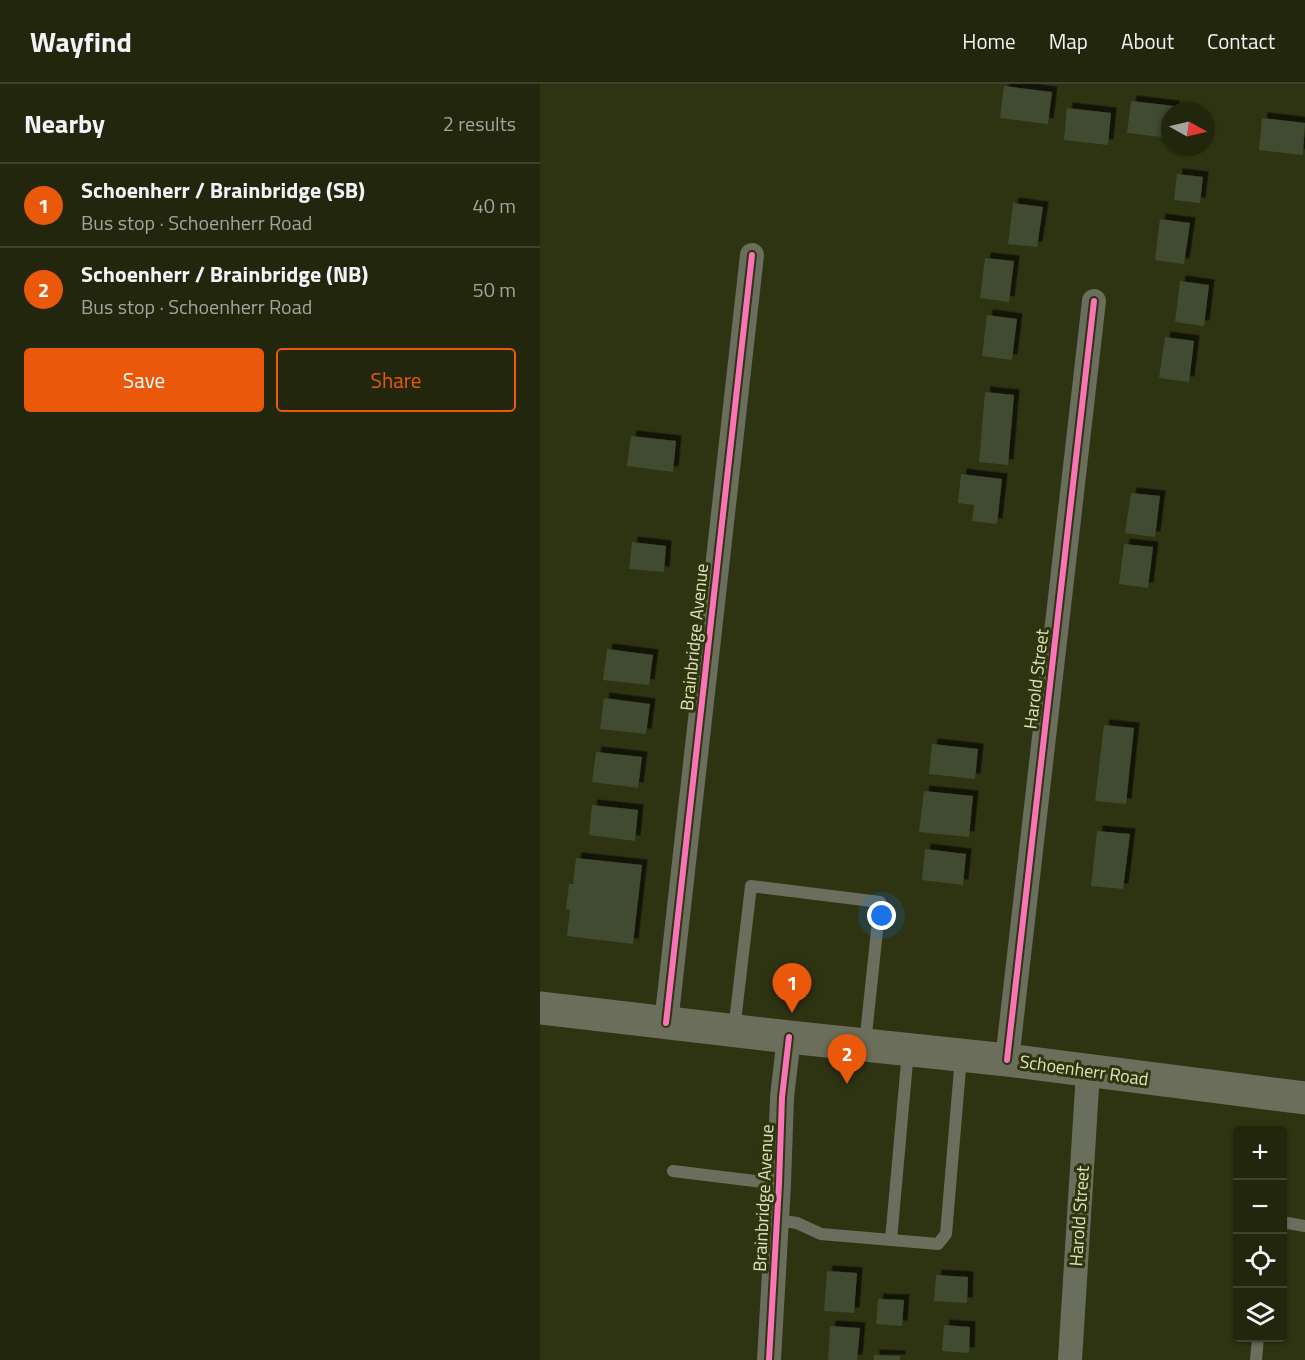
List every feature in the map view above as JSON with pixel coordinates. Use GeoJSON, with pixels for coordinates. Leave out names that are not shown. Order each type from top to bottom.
{"type":"FeatureCollection","features":[{"type":"Feature","properties":{"kind":"main road","name":"Schoenherr Road"},"geometry":{"type":"LineString","coordinates":[[540,1008],[865,1046],[1007,1060],[1305,1098]]}},
{"type":"Feature","properties":{"kind":"street","name":"Brainbridge Avenue"},"geometry":{"type":"LineString","coordinates":[[666,1023],[752,255]]}},
{"type":"Feature","properties":{"kind":"street","name":"Harold Street"},"geometry":{"type":"LineString","coordinates":[[1007,1060],[1094,301]]}},
{"type":"Feature","properties":{"kind":"street","name":"Brainbridge Avenue"},"geometry":{"type":"LineString","coordinates":[[769,1360],[782,1097],[789,1037]]}},
{"type":"Feature","properties":{"kind":"street","name":"Harold Street"},"geometry":{"type":"LineString","coordinates":[[1070,1360],[1088,1072]]}},
{"type":"Feature","properties":{"kind":"lane"},"geometry":{"type":"LineString","coordinates":[[734,1031],[751,886],[880,902],[865,1046]]}},
{"type":"Feature","properties":{"kind":"lane"},"geometry":{"type":"LineString","coordinates":[[891,1240],[908,1050]]}},
{"type":"Feature","properties":{"kind":"lane"},"geometry":{"type":"LineString","coordinates":[[777,1220],[797,1223],[821,1234],[938,1244],[946,1234],[961,1055]]}},
{"type":"Feature","properties":{"kind":"lane"},"geometry":{"type":"LineString","coordinates":[[673,1171],[779,1184]]}},
{"type":"Feature","properties":{"kind":"lane"},"geometry":{"type":"LineString","coordinates":[[1287,1223],[1305,1226]]}},
{"type":"Feature","properties":{"kind":"lane"},"geometry":{"type":"LineString","coordinates":[[1256,1360],[1258,1342]]}},
{"type":"Feature","properties":{"kind":"building"},"geometry":{"type":"Polygon","coordinates":[[[1004,86],[1052,92],[1048,124],[1000,118],[1004,86]]]}},
{"type":"Feature","properties":{"kind":"building"},"geometry":{"type":"Polygon","coordinates":[[[1131,101],[1161,104],[1161,137],[1127,133],[1131,101]]]}},
{"type":"Feature","properties":{"kind":"building"},"geometry":{"type":"Polygon","coordinates":[[[1067,108],[1111,113],[1108,145],[1064,140],[1067,108]]]}},
{"type":"Feature","properties":{"kind":"building"},"geometry":{"type":"Polygon","coordinates":[[[1262,118],[1305,123],[1303,155],[1259,150],[1262,118]]]}},
{"type":"Feature","properties":{"kind":"building"},"geometry":{"type":"Polygon","coordinates":[[[1177,174],[1203,177],[1200,203],[1174,200],[1177,174]]]}},
{"type":"Feature","properties":{"kind":"building"},"geometry":{"type":"Polygon","coordinates":[[[1013,203],[1043,207],[1037,247],[1008,244],[1013,203]]]}},
{"type":"Feature","properties":{"kind":"building"},"geometry":{"type":"Polygon","coordinates":[[[1160,219],[1190,223],[1184,264],[1155,260],[1160,219]]]}},
{"type":"Feature","properties":{"kind":"building"},"geometry":{"type":"Polygon","coordinates":[[[985,258],[1014,261],[1009,302],[980,298],[985,258]]]}},
{"type":"Feature","properties":{"kind":"building"},"geometry":{"type":"Polygon","coordinates":[[[1180,281],[1209,285],[1204,326],[1175,322],[1180,281]]]}},
{"type":"Feature","properties":{"kind":"building"},"geometry":{"type":"Polygon","coordinates":[[[987,315],[1017,319],[1012,360],[982,356],[987,315]]]}},
{"type":"Feature","properties":{"kind":"building"},"geometry":{"type":"Polygon","coordinates":[[[1165,337],[1194,341],[1189,382],[1159,378],[1165,337]]]}},
{"type":"Feature","properties":{"kind":"building"},"geometry":{"type":"Polygon","coordinates":[[[985,392],[1014,395],[1008,465],[979,462],[985,392]]]}},
{"type":"Feature","properties":{"kind":"building"},"geometry":{"type":"Polygon","coordinates":[[[631,436],[676,441],[673,472],[627,466],[631,436]]]}},
{"type":"Feature","properties":{"kind":"building"},"geometry":{"type":"Polygon","coordinates":[[[961,474],[1002,479],[997,524],[972,521],[974,505],[958,503],[961,474]]]}},
{"type":"Feature","properties":{"kind":"building"},"geometry":{"type":"Polygon","coordinates":[[[1131,493],[1160,496],[1155,537],[1125,533],[1131,493]]]}},
{"type":"Feature","properties":{"kind":"building"},"geometry":{"type":"Polygon","coordinates":[[[632,542],[666,546],[664,572],[629,569],[632,542]]]}},
{"type":"Feature","properties":{"kind":"building"},"geometry":{"type":"Polygon","coordinates":[[[1124,544],[1153,547],[1148,588],[1119,584],[1124,544]]]}},
{"type":"Feature","properties":{"kind":"building"},"geometry":{"type":"Polygon","coordinates":[[[607,649],[653,655],[649,685],[603,680],[607,649]]]}},
{"type":"Feature","properties":{"kind":"building"},"geometry":{"type":"Polygon","coordinates":[[[604,698],[650,704],[646,734],[600,729],[604,698]]]}},
{"type":"Feature","properties":{"kind":"building"},"geometry":{"type":"Polygon","coordinates":[[[1104,725],[1134,728],[1126,804],[1095,801],[1104,725]]]}},
{"type":"Feature","properties":{"kind":"building"},"geometry":{"type":"Polygon","coordinates":[[[932,744],[978,749],[975,779],[929,774],[932,744]]]}},
{"type":"Feature","properties":{"kind":"building"},"geometry":{"type":"Polygon","coordinates":[[[596,752],[642,757],[638,788],[592,782],[596,752]]]}},
{"type":"Feature","properties":{"kind":"building"},"geometry":{"type":"Polygon","coordinates":[[[924,791],[973,796],[969,837],[919,832],[924,791]]]}},
{"type":"Feature","properties":{"kind":"building"},"geometry":{"type":"Polygon","coordinates":[[[592,805],[638,810],[635,841],[589,835],[592,805]]]}},
{"type":"Feature","properties":{"kind":"building"},"geometry":{"type":"Polygon","coordinates":[[[1097,831],[1130,834],[1123,889],[1091,886],[1097,831]]]}},
{"type":"Feature","properties":{"kind":"building"},"geometry":{"type":"Polygon","coordinates":[[[925,849],[966,854],[963,885],[922,880],[925,849]]]}},
{"type":"Feature","properties":{"kind":"building"},"geometry":{"type":"Polygon","coordinates":[[[576,858],[642,865],[633,944],[567,936],[570,910],[566,909],[569,884],[573,884],[576,858]]]}},
{"type":"Feature","properties":{"kind":"building"},"geometry":{"type":"Polygon","coordinates":[[[827,1271],[857,1273],[854,1313],[824,1311],[827,1271]]]}},
{"type":"Feature","properties":{"kind":"building"},"geometry":{"type":"Polygon","coordinates":[[[936,1275],[968,1277],[967,1303],[934,1301],[936,1275]]]}},
{"type":"Feature","properties":{"kind":"building"},"geometry":{"type":"Polygon","coordinates":[[[878,1299],[904,1300],[902,1326],[876,1324],[878,1299]]]}},
{"type":"Feature","properties":{"kind":"building"},"geometry":{"type":"Polygon","coordinates":[[[944,1325],[970,1327],[969,1353],[942,1351],[944,1325]]]}},
{"type":"Feature","properties":{"kind":"building"},"geometry":{"type":"Polygon","coordinates":[[[830,1326],[860,1328],[857,1360],[828,1360],[830,1326]]]}},
{"type":"Feature","properties":{"kind":"building"},"geometry":{"type":"Polygon","coordinates":[[[874,1355],[900,1356],[900,1360],[874,1360],[874,1355]]]}},
{"type":"Feature","properties":{"kind":"cycle path"},"geometry":{"type":"LineString","coordinates":[[666,1023],[752,255]]}},
{"type":"Feature","properties":{"kind":"cycle path"},"geometry":{"type":"LineString","coordinates":[[1007,1060],[1094,301]]}},
{"type":"Feature","properties":{"kind":"cycle path"},"geometry":{"type":"LineString","coordinates":[[769,1360],[782,1097],[789,1037]]}},
{"type":"Feature","properties":{"kind":"place","name":"Schoenherr / Brainbridge (SB)"},"geometry":{"type":"Point","coordinates":[792,1013]}},
{"type":"Feature","properties":{"kind":"place","name":"Schoenherr / Brainbridge (NB)"},"geometry":{"type":"Point","coordinates":[847,1084]}}]}
